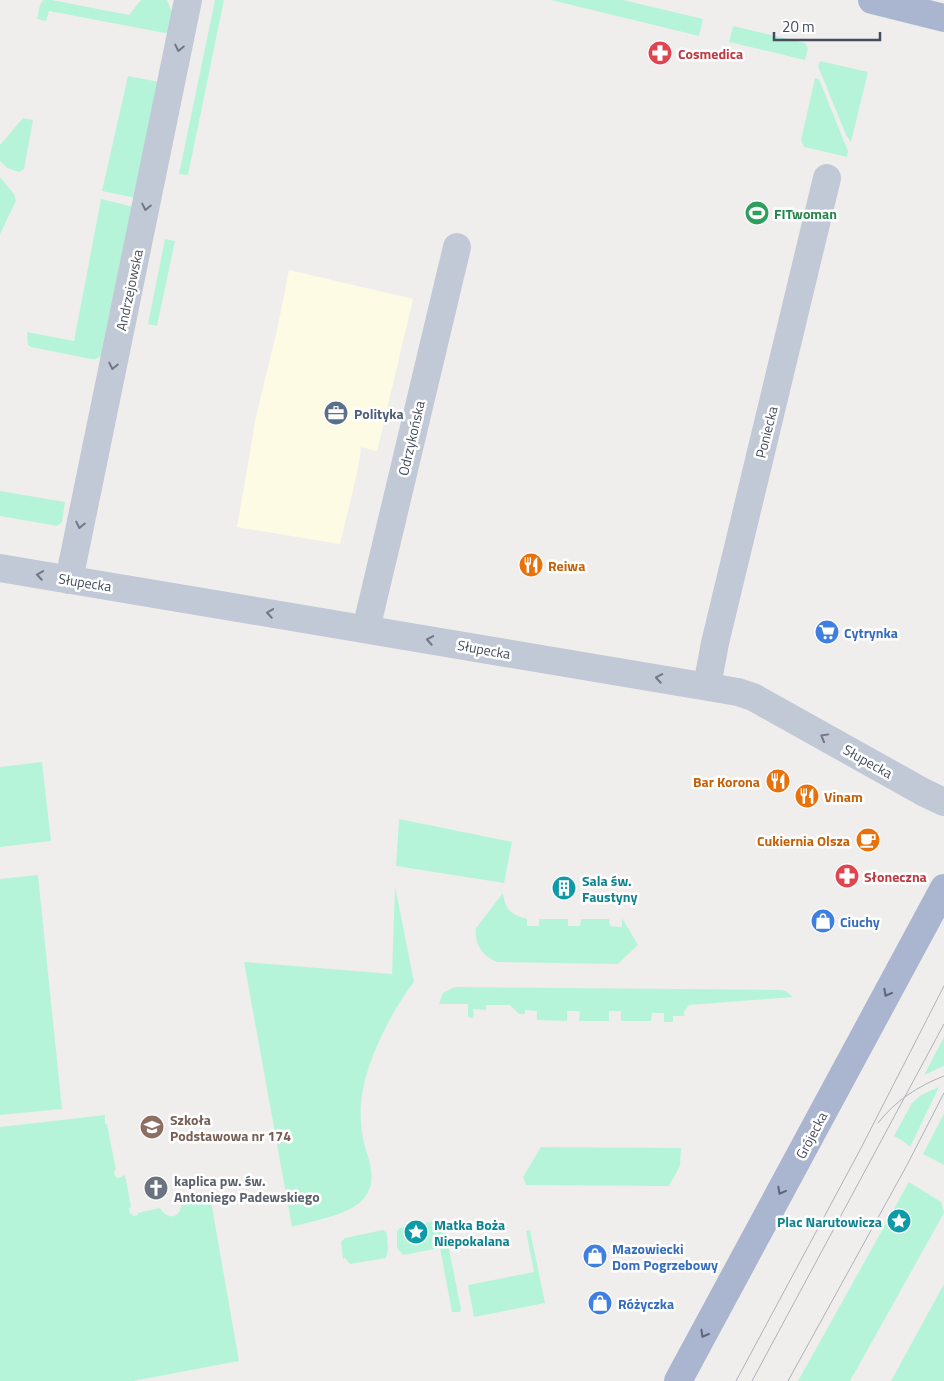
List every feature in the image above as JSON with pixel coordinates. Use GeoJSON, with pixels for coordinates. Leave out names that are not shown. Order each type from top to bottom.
{"type":"FeatureCollection","features":[{"type":"Feature","properties":{"kind":"main road"},"geometry":{"type":"LineString","coordinates":[[872,0],[944,18]]}},
{"type":"Feature","properties":{"kind":"main road","name":"Grójecka"},"geometry":{"type":"LineString","coordinates":[[678,1381],[944,888]]}},
{"type":"Feature","properties":{"kind":"main road"},"geometry":{"type":"LineString","coordinates":[[922,930],[944,910]]}},
{"type":"Feature","properties":{"kind":"street","name":"Andrzejowska"},"geometry":{"type":"LineString","coordinates":[[69,580],[188,0]]}},
{"type":"Feature","properties":{"kind":"street","name":"Poniecka"},"geometry":{"type":"LineString","coordinates":[[707,686],[827,178]]}},
{"type":"Feature","properties":{"kind":"street","name":"Odrzykońska"},"geometry":{"type":"LineString","coordinates":[[366,629],[457,247]]}},
{"type":"Feature","properties":{"kind":"street","name":"Słupecka"},"geometry":{"type":"LineString","coordinates":[[0,568],[738,692],[753,697],[944,802]]}},
{"type":"Feature","properties":{"kind":"shaded area","name":"Polityka"},"geometry":{"type":"Polygon","coordinates":[[[289,270],[413,299],[377,451],[361,447],[358,469],[340,544],[237,527],[256,417],[278,326],[289,270]]]}},
{"type":"Feature","properties":{"kind":"green space"},"geometry":{"type":"Polygon","coordinates":[[[43,0],[52,0],[129,15],[141,0],[167,0],[173,14],[170,34],[49,11],[46,21],[37,19],[43,0]]]}},
{"type":"Feature","properties":{"kind":"green space"},"geometry":{"type":"Polygon","coordinates":[[[215,0],[224,0],[188,175],[179,174],[215,0]]]}},
{"type":"Feature","properties":{"kind":"green space"},"geometry":{"type":"Polygon","coordinates":[[[551,0],[623,0],[703,19],[699,36],[551,0]]]}},
{"type":"Feature","properties":{"kind":"green space"},"geometry":{"type":"Polygon","coordinates":[[[733,26],[805,43],[808,48],[805,60],[729,42],[733,26]]]}},
{"type":"Feature","properties":{"kind":"green space"},"geometry":{"type":"Polygon","coordinates":[[[820,61],[868,72],[851,142],[846,135],[818,66],[820,61]]]}},
{"type":"Feature","properties":{"kind":"green space"},"geometry":{"type":"Polygon","coordinates":[[[128,76],[160,82],[136,198],[102,191],[128,76]]]}},
{"type":"Feature","properties":{"kind":"green space"},"geometry":{"type":"Polygon","coordinates":[[[815,78],[819,79],[848,151],[847,157],[804,147],[801,140],[815,78]]]}},
{"type":"Feature","properties":{"kind":"green space"},"geometry":{"type":"Polygon","coordinates":[[[23,118],[33,120],[24,169],[19,172],[7,168],[0,161],[0,145],[23,118]]]}},
{"type":"Feature","properties":{"kind":"green space"},"geometry":{"type":"Polygon","coordinates":[[[0,177],[14,194],[16,201],[0,234],[0,177]]]}},
{"type":"Feature","properties":{"kind":"green space"},"geometry":{"type":"Polygon","coordinates":[[[101,199],[134,207],[101,356],[91,359],[31,347],[28,345],[27,332],[74,341],[101,199]]]}},
{"type":"Feature","properties":{"kind":"green space"},"geometry":{"type":"Polygon","coordinates":[[[165,239],[175,241],[157,326],[148,324],[165,239]]]}},
{"type":"Feature","properties":{"kind":"green space"},"geometry":{"type":"Polygon","coordinates":[[[0,491],[65,502],[62,522],[57,526],[0,516],[0,491]]]}},
{"type":"Feature","properties":{"kind":"green space"},"geometry":{"type":"Polygon","coordinates":[[[42,762],[51,841],[0,847],[0,767],[42,762]]]}},
{"type":"Feature","properties":{"kind":"green space"},"geometry":{"type":"Polygon","coordinates":[[[399,819],[512,842],[504,883],[396,866],[399,819]]]}},
{"type":"Feature","properties":{"kind":"green space"},"geometry":{"type":"Polygon","coordinates":[[[38,875],[62,1109],[0,1115],[0,879],[38,875]]]}},
{"type":"Feature","properties":{"kind":"green space"},"geometry":{"type":"Polygon","coordinates":[[[395,886],[414,982],[387,1024],[373,1056],[363,1089],[361,1121],[372,1175],[369,1190],[359,1203],[341,1213],[292,1227],[244,962],[392,974],[395,886]]]}},
{"type":"Feature","properties":{"kind":"green space"},"geometry":{"type":"Polygon","coordinates":[[[503,893],[505,904],[510,911],[517,916],[527,919],[527,926],[539,926],[539,919],[568,919],[568,926],[580,926],[581,919],[609,919],[610,926],[622,927],[622,918],[638,945],[618,964],[497,962],[480,949],[476,939],[476,928],[503,893]]]}},
{"type":"Feature","properties":{"kind":"green space"},"geometry":{"type":"Polygon","coordinates":[[[454,987],[780,990],[786,991],[793,997],[689,1005],[684,1012],[684,1016],[673,1016],[673,1022],[664,1022],[664,1013],[652,1013],[651,1021],[621,1021],[621,1011],[609,1011],[609,1021],[579,1021],[580,1011],[567,1011],[567,1021],[537,1020],[537,1011],[525,1010],[525,1014],[519,1014],[510,1005],[486,1005],[486,1010],[473,1009],[474,1015],[472,1018],[468,1017],[468,1004],[439,1004],[443,993],[454,987]]]}},
{"type":"Feature","properties":{"kind":"green space"},"geometry":{"type":"Polygon","coordinates":[[[944,1037],[944,1066],[924,1075],[944,1037]]]}},
{"type":"Feature","properties":{"kind":"green space"},"geometry":{"type":"Polygon","coordinates":[[[939,1087],[910,1147],[894,1136],[912,1103],[921,1095],[939,1087]]]}},
{"type":"Feature","properties":{"kind":"green space"},"geometry":{"type":"Polygon","coordinates":[[[944,1114],[944,1165],[923,1154],[944,1114]]]}},
{"type":"Feature","properties":{"kind":"green space"},"geometry":{"type":"Polygon","coordinates":[[[105,1115],[105,1124],[107,1124],[116,1170],[114,1171],[115,1176],[118,1178],[125,1175],[131,1207],[129,1208],[130,1214],[132,1213],[133,1216],[138,1215],[138,1213],[160,1208],[166,1215],[173,1216],[178,1213],[181,1205],[204,1200],[205,1202],[211,1201],[239,1361],[133,1381],[0,1381],[0,1127],[105,1115]]]}},
{"type":"Feature","properties":{"kind":"green space"},"geometry":{"type":"Polygon","coordinates":[[[541,1147],[681,1148],[680,1166],[669,1186],[526,1185],[523,1177],[541,1147]]]}},
{"type":"Feature","properties":{"kind":"green space"},"geometry":{"type":"Polygon","coordinates":[[[909,1182],[941,1202],[944,1213],[850,1381],[798,1381],[909,1182]]]}},
{"type":"Feature","properties":{"kind":"green space"},"geometry":{"type":"Polygon","coordinates":[[[440,1220],[444,1224],[461,1309],[460,1312],[452,1312],[440,1248],[403,1255],[397,1248],[397,1231],[400,1228],[440,1220]]]}},
{"type":"Feature","properties":{"kind":"green space"},"geometry":{"type":"Polygon","coordinates":[[[383,1230],[387,1233],[388,1250],[386,1258],[350,1264],[345,1258],[343,1259],[341,1242],[345,1238],[383,1230]]]}},
{"type":"Feature","properties":{"kind":"green space"},"geometry":{"type":"Polygon","coordinates":[[[530,1230],[545,1303],[474,1317],[468,1285],[534,1272],[526,1231],[530,1230]]]}},
{"type":"Feature","properties":{"kind":"green space"},"geometry":{"type":"Polygon","coordinates":[[[944,1284],[944,1381],[891,1381],[944,1284]]]}},
{"type":"Feature","properties":{"kind":"tram line"},"geometry":{"type":"LineString","coordinates":[[736,1381],[860,1150],[944,986]]}},
{"type":"Feature","properties":{"kind":"tram line"},"geometry":{"type":"LineString","coordinates":[[752,1381],[944,1024]]}},
{"type":"Feature","properties":{"kind":"tram line"},"geometry":{"type":"LineString","coordinates":[[878,1123],[908,1095],[925,1084],[944,1076]]}},
{"type":"Feature","properties":{"kind":"tram line"},"geometry":{"type":"LineString","coordinates":[[788,1381],[907,1165],[944,1093]]}},
{"type":"Feature","properties":{"kind":"place","name":"Cosmedica"},"geometry":{"type":"Point","coordinates":[660,53]}},
{"type":"Feature","properties":{"kind":"place","name":"FITwoman"},"geometry":{"type":"Point","coordinates":[757,213]}},
{"type":"Feature","properties":{"kind":"place","name":"Polityka"},"geometry":{"type":"Point","coordinates":[336,413]}},
{"type":"Feature","properties":{"kind":"place","name":"Reiwa"},"geometry":{"type":"Point","coordinates":[531,565]}},
{"type":"Feature","properties":{"kind":"place","name":"Cytrynka"},"geometry":{"type":"Point","coordinates":[827,632]}},
{"type":"Feature","properties":{"kind":"place","name":"Bar Korona"},"geometry":{"type":"Point","coordinates":[778,781]}},
{"type":"Feature","properties":{"kind":"place","name":"Vinam"},"geometry":{"type":"Point","coordinates":[807,796]}},
{"type":"Feature","properties":{"kind":"place","name":"Cukiernia Olsza"},"geometry":{"type":"Point","coordinates":[868,840]}},
{"type":"Feature","properties":{"kind":"place","name":"Słoneczna"},"geometry":{"type":"Point","coordinates":[847,876]}},
{"type":"Feature","properties":{"kind":"place","name":"Sala św. Faustyny"},"geometry":{"type":"Point","coordinates":[564,888]}},
{"type":"Feature","properties":{"kind":"place","name":"Ciuchy"},"geometry":{"type":"Point","coordinates":[823,921]}},
{"type":"Feature","properties":{"kind":"place","name":"Szkoła Podstawowa nr 174"},"geometry":{"type":"Point","coordinates":[152,1127]}},
{"type":"Feature","properties":{"kind":"place","name":"kaplica pw. św. Antoniego Padewskiego"},"geometry":{"type":"Point","coordinates":[156,1188]}},
{"type":"Feature","properties":{"kind":"place","name":"Plac Narutowicza"},"geometry":{"type":"Point","coordinates":[899,1221]}},
{"type":"Feature","properties":{"kind":"place","name":"Matka Boża Niepokalana"},"geometry":{"type":"Point","coordinates":[416,1232]}},
{"type":"Feature","properties":{"kind":"place","name":"Mazowiecki Dom Pogrzebowy"},"geometry":{"type":"Point","coordinates":[595,1256]}},
{"type":"Feature","properties":{"kind":"place","name":"Różyczka"},"geometry":{"type":"Point","coordinates":[600,1303]}}]}
